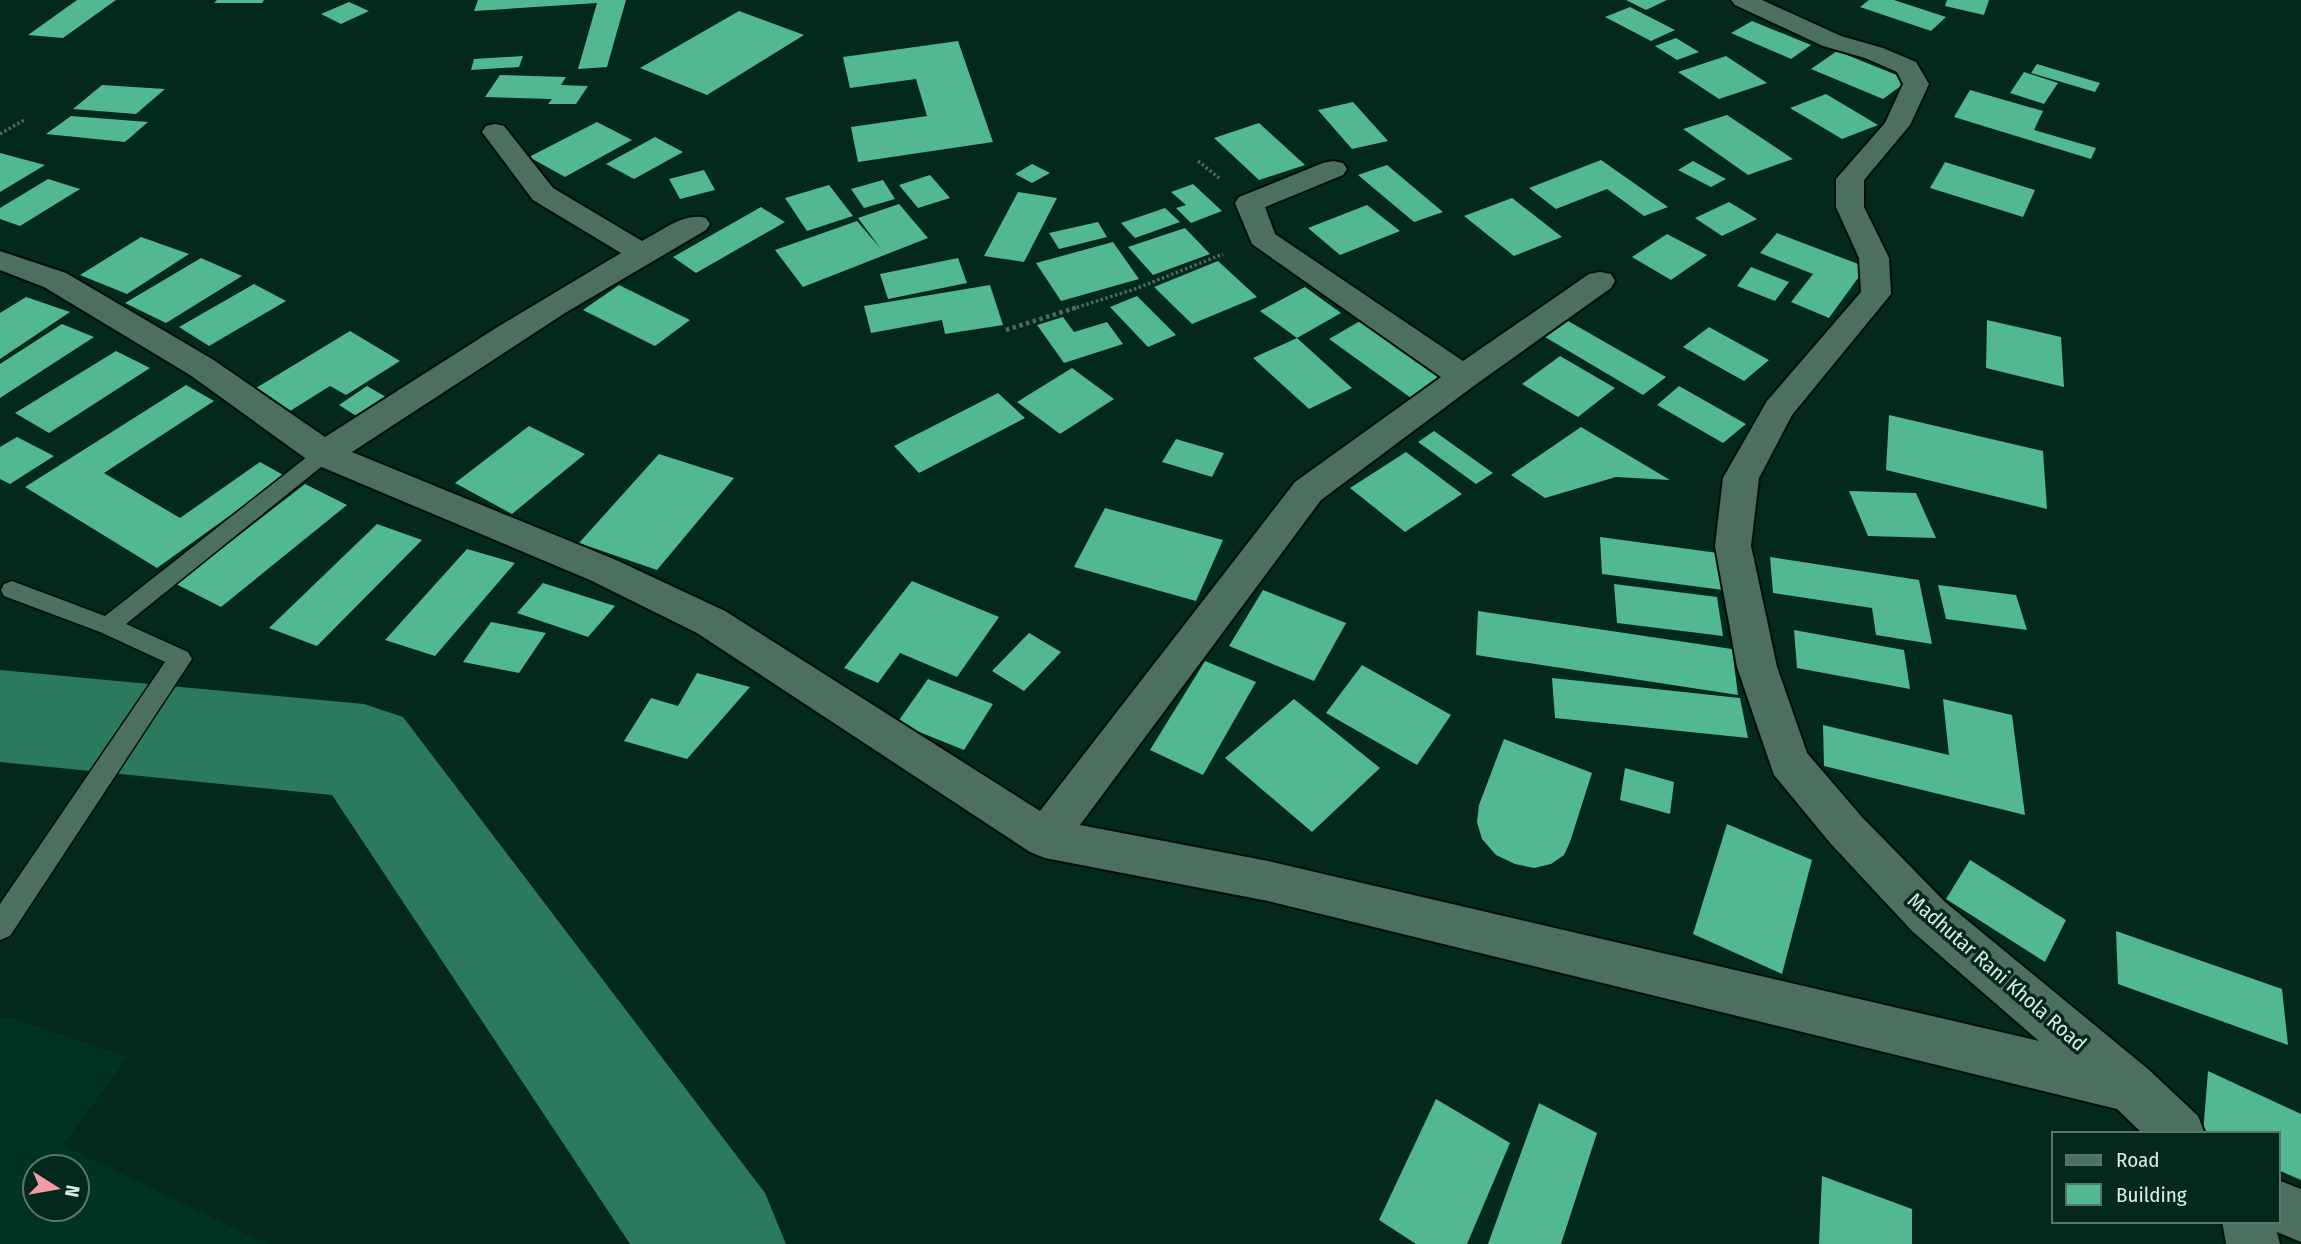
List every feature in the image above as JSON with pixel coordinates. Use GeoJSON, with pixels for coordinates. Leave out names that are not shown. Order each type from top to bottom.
{"type":"FeatureCollection","features":[{"type":"Feature","properties":{"kind":"street","name":"Madhutar Rani Khola Road"},"geometry":{"type":"LineString","coordinates":[[1743,0],[1832,41],[1874,53],[1907,67],[1916,84],[1904,116],[1882,147],[1850,180],[1850,207],[1874,258],[1876,294],[1779,409],[1741,478],[1734,546],[1757,667],[1789,762],[1846,830],[1929,917],[2130,1087],[2178,1132]]}},
{"type":"Feature","properties":{"kind":"street"},"geometry":{"type":"LineString","coordinates":[[495,132],[543,194],[641,253]]}},
{"type":"Feature","properties":{"kind":"street"},"geometry":{"type":"LineString","coordinates":[[1333,169],[1249,203],[1262,238],[1463,377]]}},
{"type":"Feature","properties":{"kind":"street"},"geometry":{"type":"LineString","coordinates":[[324,454],[641,253],[696,224]]}},
{"type":"Feature","properties":{"kind":"street"},"geometry":{"type":"LineString","coordinates":[[0,260],[55,281],[201,367],[324,454],[603,570],[711,622],[1045,838],[1268,881],[2130,1087]]}},
{"type":"Feature","properties":{"kind":"street"},"geometry":{"type":"LineString","coordinates":[[1045,838],[1308,491],[1600,281]]}},
{"type":"Feature","properties":{"kind":"street"},"geometry":{"type":"LineString","coordinates":[[2280,1207],[2301,1216]]}},
{"type":"Feature","properties":{"kind":"street"},"geometry":{"type":"LineString","coordinates":[[2248,1223],[2253,1244]]}},
{"type":"Feature","properties":{"kind":"lane"},"geometry":{"type":"LineString","coordinates":[[108,626],[324,454]]}},
{"type":"Feature","properties":{"kind":"lane"},"geometry":{"type":"LineString","coordinates":[[0,928],[180,659],[108,626],[12,590]]}},
{"type":"Feature","properties":{"kind":"path"},"geometry":{"type":"LineString","coordinates":[[0,134],[26,119]]}},
{"type":"Feature","properties":{"kind":"path"},"geometry":{"type":"LineString","coordinates":[[1006,330],[1135,289],[1262,238]]}},
{"type":"Feature","properties":{"kind":"shaded area"},"geometry":{"type":"Polygon","coordinates":[[[0,1018],[12,1018],[128,1057],[63,1145],[79,1153],[21,1153],[21,1223],[91,1223],[91,1159],[267,1244],[0,1244],[0,1018]]]}},
{"type":"Feature","properties":{"kind":"building"},"geometry":{"type":"Polygon","coordinates":[[[77,0],[116,0],[63,38],[28,35],[77,0]]]}},
{"type":"Feature","properties":{"kind":"building"},"geometry":{"type":"Polygon","coordinates":[[[217,0],[264,0],[262,3],[214,3],[217,0]]]}},
{"type":"Feature","properties":{"kind":"building"},"geometry":{"type":"Polygon","coordinates":[[[478,0],[626,0],[607,67],[578,69],[597,3],[474,11],[478,0]]]}},
{"type":"Feature","properties":{"kind":"building"},"geometry":{"type":"Polygon","coordinates":[[[1626,0],[1667,0],[1646,10],[1626,0]]]}},
{"type":"Feature","properties":{"kind":"building"},"geometry":{"type":"Polygon","coordinates":[[[1869,0],[1894,0],[1946,17],[1931,31],[1860,7],[1869,0]]]}},
{"type":"Feature","properties":{"kind":"building"},"geometry":{"type":"Polygon","coordinates":[[[1947,0],[1989,0],[1984,15],[1945,6],[1947,0]]]}},
{"type":"Feature","properties":{"kind":"building"},"geometry":{"type":"Polygon","coordinates":[[[349,2],[369,11],[341,24],[321,14],[349,2]]]}},
{"type":"Feature","properties":{"kind":"building"},"geometry":{"type":"Polygon","coordinates":[[[1630,7],[1675,30],[1651,41],[1605,17],[1630,7]]]}},
{"type":"Feature","properties":{"kind":"building"},"geometry":{"type":"Polygon","coordinates":[[[739,11],[804,35],[707,95],[640,68],[739,11]]]}},
{"type":"Feature","properties":{"kind":"building"},"geometry":{"type":"Polygon","coordinates":[[[1752,21],[1811,45],[1791,59],[1731,33],[1752,21]]]}},
{"type":"Feature","properties":{"kind":"building"},"geometry":{"type":"Polygon","coordinates":[[[1676,38],[1699,52],[1677,60],[1655,46],[1676,38]]]}},
{"type":"Feature","properties":{"kind":"building"},"geometry":{"type":"Polygon","coordinates":[[[958,41],[993,142],[858,162],[851,127],[927,116],[916,79],[850,88],[843,57],[958,41]]]}},
{"type":"Feature","properties":{"kind":"building"},"geometry":{"type":"Polygon","coordinates":[[[1837,51],[1909,80],[1883,99],[1811,69],[1837,51]]]}},
{"type":"Feature","properties":{"kind":"building"},"geometry":{"type":"Polygon","coordinates":[[[523,56],[519,67],[471,70],[474,59],[523,56]]]}},
{"type":"Feature","properties":{"kind":"building"},"geometry":{"type":"Polygon","coordinates":[[[1726,56],[1767,83],[1719,99],[1678,72],[1726,56]]]}},
{"type":"Feature","properties":{"kind":"building"},"geometry":{"type":"Polygon","coordinates":[[[2037,64],[2100,83],[2095,92],[2031,73],[2037,64]]]}},
{"type":"Feature","properties":{"kind":"building"},"geometry":{"type":"Polygon","coordinates":[[[2024,72],[2058,83],[2044,104],[2010,93],[2024,72]]]}},
{"type":"Feature","properties":{"kind":"building"},"geometry":{"type":"Polygon","coordinates":[[[500,75],[566,77],[561,85],[588,86],[576,104],[548,104],[552,99],[485,97],[500,75]]]}},
{"type":"Feature","properties":{"kind":"building"},"geometry":{"type":"Polygon","coordinates":[[[102,85],[165,89],[136,114],[73,109],[102,85]]]}},
{"type":"Feature","properties":{"kind":"building"},"geometry":{"type":"Polygon","coordinates":[[[1970,90],[2043,111],[2034,130],[2096,148],[2091,159],[1954,117],[1970,90]]]}},
{"type":"Feature","properties":{"kind":"building"},"geometry":{"type":"Polygon","coordinates":[[[1826,94],[1878,125],[1842,139],[1790,108],[1826,94]]]}},
{"type":"Feature","properties":{"kind":"building"},"geometry":{"type":"Polygon","coordinates":[[[1353,102],[1388,141],[1352,149],[1318,110],[1353,102]]]}},
{"type":"Feature","properties":{"kind":"building"},"geometry":{"type":"Polygon","coordinates":[[[1727,115],[1793,159],[1748,175],[1683,129],[1727,115]]]}},
{"type":"Feature","properties":{"kind":"building"},"geometry":{"type":"Polygon","coordinates":[[[71,116],[148,122],[125,142],[46,134],[71,116]]]}},
{"type":"Feature","properties":{"kind":"building"},"geometry":{"type":"Polygon","coordinates":[[[597,122],[632,140],[565,177],[529,157],[597,122]]]}},
{"type":"Feature","properties":{"kind":"building"},"geometry":{"type":"Polygon","coordinates":[[[1259,123],[1305,165],[1259,180],[1214,138],[1259,123]]]}},
{"type":"Feature","properties":{"kind":"building"},"geometry":{"type":"Polygon","coordinates":[[[655,137],[683,152],[634,179],[606,164],[655,137]]]}},
{"type":"Feature","properties":{"kind":"building"},"geometry":{"type":"Polygon","coordinates":[[[0,153],[45,165],[0,192],[0,153]]]}},
{"type":"Feature","properties":{"kind":"building"},"geometry":{"type":"Polygon","coordinates":[[[1601,160],[1668,207],[1644,216],[1607,189],[1556,209],[1529,188],[1601,160]]]}},
{"type":"Feature","properties":{"kind":"building"},"geometry":{"type":"Polygon","coordinates":[[[1693,161],[1726,179],[1711,187],[1678,170],[1693,161]]]}},
{"type":"Feature","properties":{"kind":"building"},"geometry":{"type":"Polygon","coordinates":[[[1945,162],[2035,190],[2023,217],[1930,188],[1945,162]]]}},
{"type":"Feature","properties":{"kind":"building"},"geometry":{"type":"Polygon","coordinates":[[[1032,164],[1050,173],[1032,183],[1015,174],[1032,164]]]}},
{"type":"Feature","properties":{"kind":"building"},"geometry":{"type":"Polygon","coordinates":[[[1387,165],[1443,212],[1414,222],[1358,175],[1387,165]]]}},
{"type":"Feature","properties":{"kind":"building"},"geometry":{"type":"Polygon","coordinates":[[[704,170],[715,190],[680,199],[669,179],[704,170]]]}},
{"type":"Feature","properties":{"kind":"building"},"geometry":{"type":"Polygon","coordinates":[[[930,175],[950,198],[918,208],[899,185],[930,175]]]}},
{"type":"Feature","properties":{"kind":"building"},"geometry":{"type":"Polygon","coordinates":[[[48,179],[80,189],[20,226],[0,219],[0,208],[48,179]]]}},
{"type":"Feature","properties":{"kind":"building"},"geometry":{"type":"Polygon","coordinates":[[[883,180],[895,199],[864,208],[851,189],[883,180]]]}},
{"type":"Feature","properties":{"kind":"building"},"geometry":{"type":"Polygon","coordinates":[[[1193,184],[1222,211],[1191,223],[1176,208],[1186,205],[1171,192],[1193,184]]]}},
{"type":"Feature","properties":{"kind":"building"},"geometry":{"type":"Polygon","coordinates":[[[829,185],[853,216],[807,231],[785,198],[829,185]]]}},
{"type":"Feature","properties":{"kind":"building"},"geometry":{"type":"Polygon","coordinates":[[[1018,192],[1057,198],[1024,262],[984,256],[1018,192]]]}},
{"type":"Feature","properties":{"kind":"building"},"geometry":{"type":"Polygon","coordinates":[[[1512,198],[1562,237],[1514,256],[1464,216],[1512,198]]]}},
{"type":"Feature","properties":{"kind":"building"},"geometry":{"type":"Polygon","coordinates":[[[1729,202],[1757,219],[1722,236],[1695,218],[1729,202]]]}},
{"type":"Feature","properties":{"kind":"building"},"geometry":{"type":"Polygon","coordinates":[[[899,204],[928,238],[803,287],[775,250],[857,221],[881,249],[858,218],[899,204]]]}},
{"type":"Feature","properties":{"kind":"building"},"geometry":{"type":"Polygon","coordinates":[[[1367,205],[1400,231],[1340,255],[1308,228],[1367,205]]]}},
{"type":"Feature","properties":{"kind":"building"},"geometry":{"type":"Polygon","coordinates":[[[761,207],[785,222],[696,273],[673,257],[761,207]]]}},
{"type":"Feature","properties":{"kind":"building"},"geometry":{"type":"Polygon","coordinates":[[[1165,208],[1180,222],[1135,238],[1121,223],[1165,208]]]}},
{"type":"Feature","properties":{"kind":"building"},"geometry":{"type":"Polygon","coordinates":[[[1098,222],[1107,237],[1059,249],[1049,233],[1098,222]]]}},
{"type":"Feature","properties":{"kind":"building"},"geometry":{"type":"Polygon","coordinates":[[[1185,228],[1210,254],[1153,275],[1128,247],[1185,228]]]}},
{"type":"Feature","properties":{"kind":"building"},"geometry":{"type":"Polygon","coordinates":[[[1777,233],[1866,267],[1829,318],[1791,302],[1813,274],[1760,253],[1777,233]]]}},
{"type":"Feature","properties":{"kind":"building"},"geometry":{"type":"Polygon","coordinates":[[[1667,234],[1707,255],[1671,280],[1632,257],[1667,234]]]}},
{"type":"Feature","properties":{"kind":"building"},"geometry":{"type":"Polygon","coordinates":[[[141,237],[189,254],[127,294],[80,275],[141,237]]]}},
{"type":"Feature","properties":{"kind":"building"},"geometry":{"type":"Polygon","coordinates":[[[1113,242],[1139,279],[1061,301],[1036,263],[1113,242]]]}},
{"type":"Feature","properties":{"kind":"building"},"geometry":{"type":"Polygon","coordinates":[[[201,258],[242,276],[166,323],[125,303],[201,258]]]}},
{"type":"Feature","properties":{"kind":"building"},"geometry":{"type":"Polygon","coordinates":[[[958,258],[967,283],[888,299],[880,274],[958,258]]]}},
{"type":"Feature","properties":{"kind":"building"},"geometry":{"type":"Polygon","coordinates":[[[1218,261],[1257,297],[1192,324],[1154,287],[1218,261]]]}},
{"type":"Feature","properties":{"kind":"building"},"geometry":{"type":"Polygon","coordinates":[[[1751,267],[1789,282],[1775,301],[1737,286],[1751,267]]]}},
{"type":"Feature","properties":{"kind":"building"},"geometry":{"type":"Polygon","coordinates":[[[254,284],[286,301],[209,346],[179,327],[254,284]]]}},
{"type":"Feature","properties":{"kind":"building"},"geometry":{"type":"Polygon","coordinates":[[[619,285],[690,320],[655,346],[583,310],[619,285]]]}},
{"type":"Feature","properties":{"kind":"building"},"geometry":{"type":"Polygon","coordinates":[[[990,285],[1003,325],[945,334],[942,320],[871,333],[864,306],[990,285]]]}},
{"type":"Feature","properties":{"kind":"building"},"geometry":{"type":"Polygon","coordinates":[[[1305,287],[1341,313],[1297,338],[1260,311],[1305,287]]]}},
{"type":"Feature","properties":{"kind":"building"},"geometry":{"type":"Polygon","coordinates":[[[1137,296],[1176,335],[1148,347],[1110,307],[1137,296]]]}},
{"type":"Feature","properties":{"kind":"building"},"geometry":{"type":"Polygon","coordinates":[[[26,297],[70,312],[0,359],[0,313],[26,297]]]}},
{"type":"Feature","properties":{"kind":"building"},"geometry":{"type":"Polygon","coordinates":[[[1063,317],[1074,332],[1107,322],[1123,344],[1064,363],[1037,325],[1063,317]]]}},
{"type":"Feature","properties":{"kind":"building"},"geometry":{"type":"Polygon","coordinates":[[[1987,320],[2061,337],[2064,387],[1986,368],[1987,320]]]}},
{"type":"Feature","properties":{"kind":"building"},"geometry":{"type":"Polygon","coordinates":[[[1360,321],[1442,379],[1411,398],[1329,339],[1360,321]]]}},
{"type":"Feature","properties":{"kind":"building"},"geometry":{"type":"Polygon","coordinates":[[[1568,321],[1666,377],[1643,395],[1545,337],[1568,321]]]}},
{"type":"Feature","properties":{"kind":"building"},"geometry":{"type":"Polygon","coordinates":[[[62,324],[94,337],[0,398],[0,364],[62,324]]]}},
{"type":"Feature","properties":{"kind":"building"},"geometry":{"type":"Polygon","coordinates":[[[1709,327],[1769,360],[1744,381],[1683,347],[1709,327]]]}},
{"type":"Feature","properties":{"kind":"building"},"geometry":{"type":"Polygon","coordinates":[[[350,331],[400,361],[346,395],[330,386],[290,411],[256,388],[350,331]]]}},
{"type":"Feature","properties":{"kind":"building"},"geometry":{"type":"Polygon","coordinates":[[[1297,338],[1352,388],[1309,409],[1253,358],[1297,338]]]}},
{"type":"Feature","properties":{"kind":"building"},"geometry":{"type":"Polygon","coordinates":[[[116,351],[150,368],[49,433],[15,413],[116,351]]]}},
{"type":"Feature","properties":{"kind":"building"},"geometry":{"type":"Polygon","coordinates":[[[1560,356],[1615,388],[1578,417],[1522,384],[1560,356]]]}},
{"type":"Feature","properties":{"kind":"building"},"geometry":{"type":"Polygon","coordinates":[[[1072,368],[1114,399],[1060,434],[1017,402],[1072,368]]]}},
{"type":"Feature","properties":{"kind":"building"},"geometry":{"type":"Polygon","coordinates":[[[186,385],[214,401],[104,473],[180,518],[260,462],[285,476],[157,568],[25,487],[186,385]]]}},
{"type":"Feature","properties":{"kind":"building"},"geometry":{"type":"Polygon","coordinates":[[[367,386],[386,397],[358,417],[339,405],[367,386]]]}},
{"type":"Feature","properties":{"kind":"building"},"geometry":{"type":"Polygon","coordinates":[[[1679,386],[1746,424],[1723,443],[1657,405],[1679,386]]]}},
{"type":"Feature","properties":{"kind":"building"},"geometry":{"type":"Polygon","coordinates":[[[998,393],[1025,418],[919,473],[894,446],[998,393]]]}},
{"type":"Feature","properties":{"kind":"building"},"geometry":{"type":"Polygon","coordinates":[[[1889,415],[2043,451],[2047,509],[1886,470],[1889,415]]]}},
{"type":"Feature","properties":{"kind":"building"},"geometry":{"type":"Polygon","coordinates":[[[529,426],[585,454],[512,514],[455,483],[529,426]]]}},
{"type":"Feature","properties":{"kind":"building"},"geometry":{"type":"Polygon","coordinates":[[[1581,427],[1670,480],[1616,477],[1545,498],[1511,475],[1581,427]]]}},
{"type":"Feature","properties":{"kind":"building"},"geometry":{"type":"Polygon","coordinates":[[[1434,431],[1493,473],[1476,484],[1418,442],[1434,431]]]}},
{"type":"Feature","properties":{"kind":"building"},"geometry":{"type":"Polygon","coordinates":[[[17,437],[54,456],[10,484],[0,479],[0,447],[17,437]]]}},
{"type":"Feature","properties":{"kind":"building"},"geometry":{"type":"Polygon","coordinates":[[[1176,439],[1224,453],[1212,477],[1162,462],[1176,439]]]}},
{"type":"Feature","properties":{"kind":"building"},"geometry":{"type":"Polygon","coordinates":[[[1406,452],[1462,494],[1405,532],[1350,488],[1406,452]]]}},
{"type":"Feature","properties":{"kind":"building"},"geometry":{"type":"Polygon","coordinates":[[[659,454],[734,478],[657,570],[579,543],[659,454]]]}},
{"type":"Feature","properties":{"kind":"building"},"geometry":{"type":"Polygon","coordinates":[[[305,484],[347,505],[221,607],[176,584],[305,484]]]}},
{"type":"Feature","properties":{"kind":"building"},"geometry":{"type":"Polygon","coordinates":[[[1849,491],[1916,493],[1936,538],[1868,536],[1849,491]]]}},
{"type":"Feature","properties":{"kind":"building"},"geometry":{"type":"Polygon","coordinates":[[[1105,508],[1223,540],[1196,601],[1074,567],[1105,508]]]}},
{"type":"Feature","properties":{"kind":"building"},"geometry":{"type":"Polygon","coordinates":[[[377,524],[422,540],[317,646],[269,628],[377,524]]]}},
{"type":"Feature","properties":{"kind":"building"},"geometry":{"type":"Polygon","coordinates":[[[1600,537],[1718,553],[1723,590],[1602,574],[1600,537]]]}},
{"type":"Feature","properties":{"kind":"building"},"geometry":{"type":"Polygon","coordinates":[[[467,549],[515,563],[435,656],[385,640],[467,549]]]}},
{"type":"Feature","properties":{"kind":"building"},"geometry":{"type":"Polygon","coordinates":[[[1770,557],[1919,580],[1932,644],[1876,635],[1872,608],[1773,593],[1770,557]]]}},
{"type":"Feature","properties":{"kind":"building"},"geometry":{"type":"Polygon","coordinates":[[[912,581],[999,617],[957,677],[900,653],[878,683],[844,668],[912,581]]]}},
{"type":"Feature","properties":{"kind":"building"},"geometry":{"type":"Polygon","coordinates":[[[543,583],[615,606],[588,637],[517,613],[543,583]]]}},
{"type":"Feature","properties":{"kind":"building"},"geometry":{"type":"Polygon","coordinates":[[[1614,584],[1717,597],[1723,636],[1617,623],[1614,584]]]}},
{"type":"Feature","properties":{"kind":"building"},"geometry":{"type":"Polygon","coordinates":[[[1938,585],[2016,595],[2027,630],[1946,619],[1938,585]]]}},
{"type":"Feature","properties":{"kind":"building"},"geometry":{"type":"Polygon","coordinates":[[[1263,590],[1346,623],[1314,681],[1229,646],[1263,590]]]}},
{"type":"Feature","properties":{"kind":"building"},"geometry":{"type":"Polygon","coordinates":[[[1478,611],[1732,649],[1738,695],[1476,655],[1478,611]]]}},
{"type":"Feature","properties":{"kind":"building"},"geometry":{"type":"Polygon","coordinates":[[[491,622],[546,633],[519,673],[463,662],[491,622]]]}},
{"type":"Feature","properties":{"kind":"building"},"geometry":{"type":"Polygon","coordinates":[[[1794,630],[1904,650],[1910,689],[1797,668],[1794,630]]]}},
{"type":"Feature","properties":{"kind":"building"},"geometry":{"type":"Polygon","coordinates":[[[1029,633],[1061,652],[1024,691],[992,671],[1029,633]]]}},
{"type":"Feature","properties":{"kind":"building"},"geometry":{"type":"Polygon","coordinates":[[[1205,661],[1256,682],[1203,775],[1150,750],[1205,661]]]}},
{"type":"Feature","properties":{"kind":"building"},"geometry":{"type":"Polygon","coordinates":[[[1362,665],[1451,715],[1417,765],[1326,713],[1362,665]]]}},
{"type":"Feature","properties":{"kind":"building"},"geometry":{"type":"Polygon","coordinates":[[[697,673],[750,687],[687,759],[624,741],[651,698],[678,706],[697,673]]]}},
{"type":"Feature","properties":{"kind":"building"},"geometry":{"type":"Polygon","coordinates":[[[1552,678],[1740,698],[1748,738],[1555,718],[1552,678]]]}},
{"type":"Feature","properties":{"kind":"building"},"geometry":{"type":"Polygon","coordinates":[[[928,679],[993,704],[964,750],[897,723],[928,679]]]}},
{"type":"Feature","properties":{"kind":"building"},"geometry":{"type":"Polygon","coordinates":[[[1294,699],[1380,768],[1312,832],[1225,758],[1294,699]]]}},
{"type":"Feature","properties":{"kind":"building"},"geometry":{"type":"Polygon","coordinates":[[[1943,699],[2012,715],[2025,815],[1824,766],[1823,725],[1949,755],[1943,699]]]}},
{"type":"Feature","properties":{"kind":"building"},"geometry":{"type":"Polygon","coordinates":[[[1504,739],[1592,773],[1570,842],[1564,855],[1551,864],[1534,868],[1515,864],[1496,855],[1482,839],[1477,822],[1479,805],[1504,739]]]}},
{"type":"Feature","properties":{"kind":"building"},"geometry":{"type":"Polygon","coordinates":[[[1625,768],[1674,782],[1670,814],[1620,800],[1625,768]]]}},
{"type":"Feature","properties":{"kind":"building"},"geometry":{"type":"Polygon","coordinates":[[[1727,824],[1812,860],[1782,974],[1693,934],[1727,824]]]}},
{"type":"Feature","properties":{"kind":"building"},"geometry":{"type":"Polygon","coordinates":[[[1970,860],[2066,920],[2045,962],[1946,899],[1970,860]]]}},
{"type":"Feature","properties":{"kind":"building"},"geometry":{"type":"Polygon","coordinates":[[[2116,931],[2282,989],[2288,1045],[2118,984],[2116,931]]]}},
{"type":"Feature","properties":{"kind":"building"},"geometry":{"type":"Polygon","coordinates":[[[2208,1071],[2301,1114],[2301,1180],[2280,1171],[2280,1132],[2203,1132],[2208,1071]]]}},
{"type":"Feature","properties":{"kind":"building"},"geometry":{"type":"Polygon","coordinates":[[[1436,1099],[1510,1143],[1467,1244],[1416,1244],[1379,1220],[1436,1099]]]}},
{"type":"Feature","properties":{"kind":"building"},"geometry":{"type":"Polygon","coordinates":[[[1539,1103],[1597,1133],[1561,1244],[1488,1244],[1539,1103]]]}},
{"type":"Feature","properties":{"kind":"building"},"geometry":{"type":"Polygon","coordinates":[[[1822,1176],[1912,1209],[1912,1244],[1819,1244],[1822,1176]]]}},
{"type":"Feature","properties":{"kind":"waterway"},"geometry":{"type":"LineString","coordinates":[[0,716],[364,751],[714,1244]]}}]}
